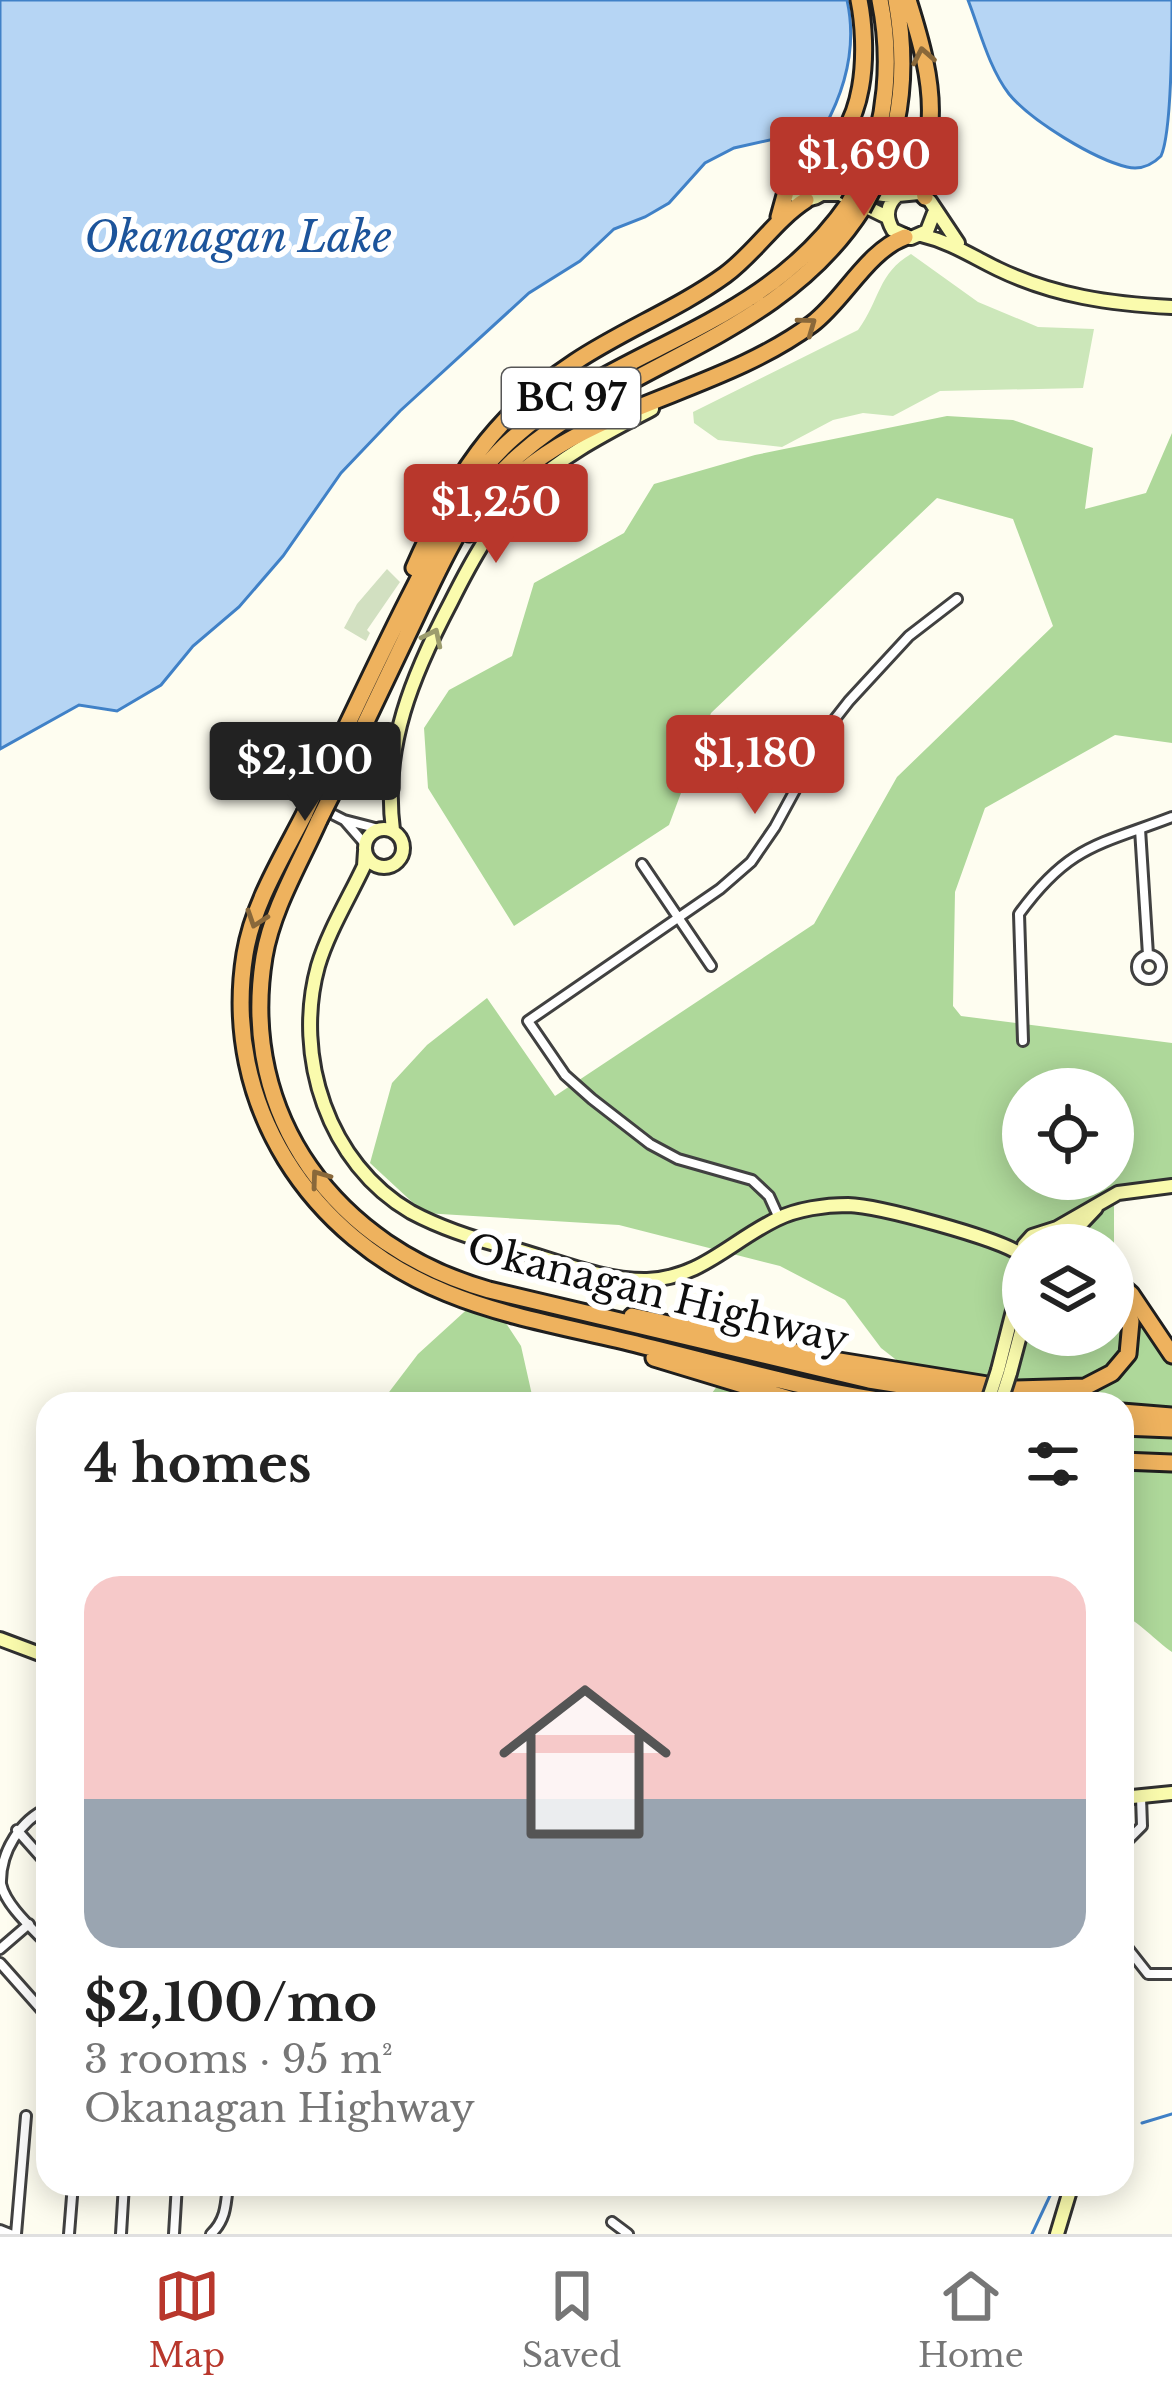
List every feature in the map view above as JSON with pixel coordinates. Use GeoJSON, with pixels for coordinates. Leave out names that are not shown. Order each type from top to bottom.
{"type":"FeatureCollection","features":[{"type":"Feature","properties":{"kind":"highway"},"geometry":{"type":"LineString","coordinates":[[814,154],[832,146],[850,119],[862,86],[866,40],[860,0]]}},
{"type":"Feature","properties":{"kind":"highway","name":"Okanagan Highway"},"geometry":{"type":"LineString","coordinates":[[870,179],[888,47],[880,0]]}},
{"type":"Feature","properties":{"kind":"highway","name":"Okanagan Highway"},"geometry":{"type":"LineString","coordinates":[[848,1392],[742,1370],[448,1294],[405,1273],[353,1238],[314,1202],[282,1158],[267,1125],[249,1069],[242,1023],[244,956],[260,905],[324,793],[473,481],[510,440],[552,408],[782,278],[855,206],[890,148],[901,94],[896,0]]}},
{"type":"Feature","properties":{"kind":"highway"},"geometry":{"type":"LineString","coordinates":[[908,0],[930,103],[921,175],[930,205]]}},
{"type":"Feature","properties":{"kind":"highway"},"geometry":{"type":"LineString","coordinates":[[776,225],[788,188]]}},
{"type":"Feature","properties":{"kind":"highway"},"geometry":{"type":"LineString","coordinates":[[379,676],[422,550],[476,449],[533,393],[728,273],[776,225],[814,197]]}},
{"type":"Feature","properties":{"kind":"highway"},"geometry":{"type":"LineString","coordinates":[[379,676],[474,525],[544,453],[579,432],[704,380],[813,324],[886,247],[913,236]]}},
{"type":"Feature","properties":{"kind":"highway","name":"Okanagan Highway"},"geometry":{"type":"LineString","coordinates":[[312,816],[270,932],[261,982],[265,1064],[287,1132],[322,1184],[375,1237],[452,1280],[700,1343],[941,1392]]}},
{"type":"Feature","properties":{"kind":"highway"},"geometry":{"type":"LineString","coordinates":[[523,1297],[902,1372],[1012,1389],[1057,1390],[1100,1381],[1126,1356]]}},
{"type":"Feature","properties":{"kind":"highway"},"geometry":{"type":"LineString","coordinates":[[1134,1298],[1172,1355]]}},
{"type":"Feature","properties":{"kind":"highway"},"geometry":{"type":"LineString","coordinates":[[520,1315],[767,1392]]}},
{"type":"Feature","properties":{"kind":"highway"},"geometry":{"type":"LineString","coordinates":[[1134,1413],[1172,1416]]}},
{"type":"Feature","properties":{"kind":"highway"},"geometry":{"type":"LineString","coordinates":[[1134,1428],[1172,1430]]}},
{"type":"Feature","properties":{"kind":"highway"},"geometry":{"type":"LineString","coordinates":[[1134,1461],[1172,1463]]}},
{"type":"Feature","properties":{"kind":"street"},"geometry":{"type":"LineString","coordinates":[[887,217],[840,194],[814,197],[788,188],[784,175],[789,161],[800,153],[814,154],[846,182],[886,197],[912,191],[930,205],[960,245]]}},
{"type":"Feature","properties":{"kind":"street"},"geometry":{"type":"LineString","coordinates":[[814,197],[830,183],[830,170]]}},
{"type":"Feature","properties":{"kind":"street"},"geometry":{"type":"LineString","coordinates":[[898,195],[887,217],[893,230],[960,245],[997,268],[1061,293],[1117,304],[1172,307]]}},
{"type":"Feature","properties":{"kind":"street"},"geometry":{"type":"LineString","coordinates":[[913,236],[931,226],[930,205]]}},
{"type":"Feature","properties":{"kind":"street"},"geometry":{"type":"LineString","coordinates":[[704,380],[558,464],[502,514],[480,544],[405,702],[388,790],[386,830],[365,848],[364,866],[319,963],[311,1003],[312,1065],[323,1109],[352,1158],[385,1194],[413,1213],[500,1246],[604,1273],[646,1280],[701,1267],[779,1218],[850,1205],[1002,1241]]}},
{"type":"Feature","properties":{"kind":"street"},"geometry":{"type":"LineString","coordinates":[[779,1218],[769,1196],[752,1180],[678,1159],[650,1144],[592,1099],[565,1076],[528,1021],[720,890],[751,862],[848,701],[909,636],[957,599]]}},
{"type":"Feature","properties":{"kind":"street"},"geometry":{"type":"LineString","coordinates":[[246,779],[259,776],[344,820],[399,835],[404,851],[395,865],[380,867],[350,896]]}},
{"type":"Feature","properties":{"kind":"street"},"geometry":{"type":"LineString","coordinates":[[1023,1041],[1018,914],[1044,882],[1095,842],[1172,817]]}},
{"type":"Feature","properties":{"kind":"street"},"geometry":{"type":"LineString","coordinates":[[344,820],[368,859],[380,867]]}},
{"type":"Feature","properties":{"kind":"street"},"geometry":{"type":"LineString","coordinates":[[1140,829],[1148,955]]}},
{"type":"Feature","properties":{"kind":"street"},"geometry":{"type":"LineString","coordinates":[[642,864],[711,966]]}},
{"type":"Feature","properties":{"kind":"street"},"geometry":{"type":"LineString","coordinates":[[1134,1189],[1172,1186]]}},
{"type":"Feature","properties":{"kind":"street"},"geometry":{"type":"LineString","coordinates":[[1065,1224],[1102,1200]]}},
{"type":"Feature","properties":{"kind":"street"},"geometry":{"type":"LineString","coordinates":[[1080,1224],[1103,1200]]}},
{"type":"Feature","properties":{"kind":"street"},"geometry":{"type":"LineString","coordinates":[[981,1236],[1002,1241]]}},
{"type":"Feature","properties":{"kind":"street"},"geometry":{"type":"LineString","coordinates":[[1002,1392],[1007,1356]]}},
{"type":"Feature","properties":{"kind":"street"},"geometry":{"type":"LineString","coordinates":[[993,1392],[1010,1356]]}},
{"type":"Feature","properties":{"kind":"street"},"geometry":{"type":"LineString","coordinates":[[0,1639],[36,1652]]}},
{"type":"Feature","properties":{"kind":"street"},"geometry":{"type":"LineString","coordinates":[[1134,1797],[1172,1793]]}},
{"type":"Feature","properties":{"kind":"street"},"geometry":{"type":"LineString","coordinates":[[1134,1834],[1142,1826],[1141,1797]]}},
{"type":"Feature","properties":{"kind":"street"},"geometry":{"type":"LineString","coordinates":[[36,1814],[10,1838],[0,1882],[36,1932]]}},
{"type":"Feature","properties":{"kind":"street"},"geometry":{"type":"LineString","coordinates":[[17,1830],[36,1851]]}},
{"type":"Feature","properties":{"kind":"street"},"geometry":{"type":"LineString","coordinates":[[0,1949],[28,1924]]}},
{"type":"Feature","properties":{"kind":"street"},"geometry":{"type":"LineString","coordinates":[[1134,1956],[1148,1974],[1172,1974]]}},
{"type":"Feature","properties":{"kind":"street"},"geometry":{"type":"LineString","coordinates":[[0,1963],[36,2004]]}},
{"type":"Feature","properties":{"kind":"street"},"geometry":{"type":"LineString","coordinates":[[0,2230],[13,2234],[26,2116]]}},
{"type":"Feature","properties":{"kind":"street"},"geometry":{"type":"LineString","coordinates":[[69,2234],[72,2196]]}},
{"type":"Feature","properties":{"kind":"street"},"geometry":{"type":"LineString","coordinates":[[121,2234],[123,2196]]}},
{"type":"Feature","properties":{"kind":"street"},"geometry":{"type":"LineString","coordinates":[[174,2234],[176,2196]]}},
{"type":"Feature","properties":{"kind":"street"},"geometry":{"type":"LineString","coordinates":[[211,2234],[226,2212],[227,2196]]}},
{"type":"Feature","properties":{"kind":"street"},"geometry":{"type":"LineString","coordinates":[[1058,2234],[1069,2196]]}},
{"type":"Feature","properties":{"kind":"street"},"geometry":{"type":"LineString","coordinates":[[612,2222],[628,2234]]}},
{"type":"Feature","properties":{"kind":"green space"},"geometry":{"type":"Polygon","coordinates":[[[911,254],[978,302],[1038,327],[1094,329],[1083,388],[940,391],[893,416],[863,413],[833,420],[782,447],[718,440],[694,423],[693,412],[858,330],[886,278],[911,254]]]}},
{"type":"Feature","properties":{"kind":"green space"},"geometry":{"type":"Polygon","coordinates":[[[947,416],[1013,420],[1093,448],[1085,509],[1146,493],[1172,433],[1172,743],[1115,735],[985,808],[955,892],[953,1006],[961,1016],[1172,1043],[1172,1190],[1134,1195],[1134,1068],[1002,1068],[1002,1200],[1120,1200],[1114,1202],[1114,1224],[1002,1224],[1002,1356],[1134,1356],[1134,1290],[1172,1345],[1172,1652],[1134,1621],[1134,1392],[968,1392],[922,1380],[881,1348],[845,1300],[780,1266],[619,1225],[424,1213],[370,1163],[392,1083],[427,1045],[487,998],[555,1096],[814,924],[897,777],[1053,626],[1013,519],[937,498],[711,713],[669,825],[514,926],[428,788],[424,728],[449,690],[512,656],[534,583],[624,533],[654,484],[755,455],[947,416]]]}},
{"type":"Feature","properties":{"kind":"green space"},"geometry":{"type":"Polygon","coordinates":[[[387,569],[400,582],[367,630],[366,641],[344,628],[357,604],[387,569]]]}},
{"type":"Feature","properties":{"kind":"green space"},"geometry":{"type":"Polygon","coordinates":[[[474,1303],[496,1308],[521,1346],[531,1392],[389,1392],[418,1354],[474,1303]]]}},
{"type":"Feature","properties":{"kind":"green space"},"geometry":{"type":"Polygon","coordinates":[[[745,1348],[903,1392],[713,1392],[745,1348]]]}},
{"type":"Feature","properties":{"kind":"water","name":"Okanagan Lake"},"geometry":{"type":"Polygon","coordinates":[[[0,0],[847,0],[851,33],[844,82],[824,128],[734,148],[705,163],[669,203],[614,229],[580,261],[529,293],[400,411],[341,473],[283,556],[161,685],[117,711],[79,705],[0,749],[0,0]]]}},
{"type":"Feature","properties":{"kind":"water"},"geometry":{"type":"Polygon","coordinates":[[[968,0],[1172,0],[1169,105],[1161,156],[1137,168],[1113,163],[1032,116],[996,73],[968,0]]]}},
{"type":"Feature","properties":{"kind":"waterway"},"geometry":{"type":"LineString","coordinates":[[1142,2123],[1172,2114]]}},
{"type":"Feature","properties":{"kind":"waterway"},"geometry":{"type":"LineString","coordinates":[[1032,2234],[1050,2196]]}}]}
